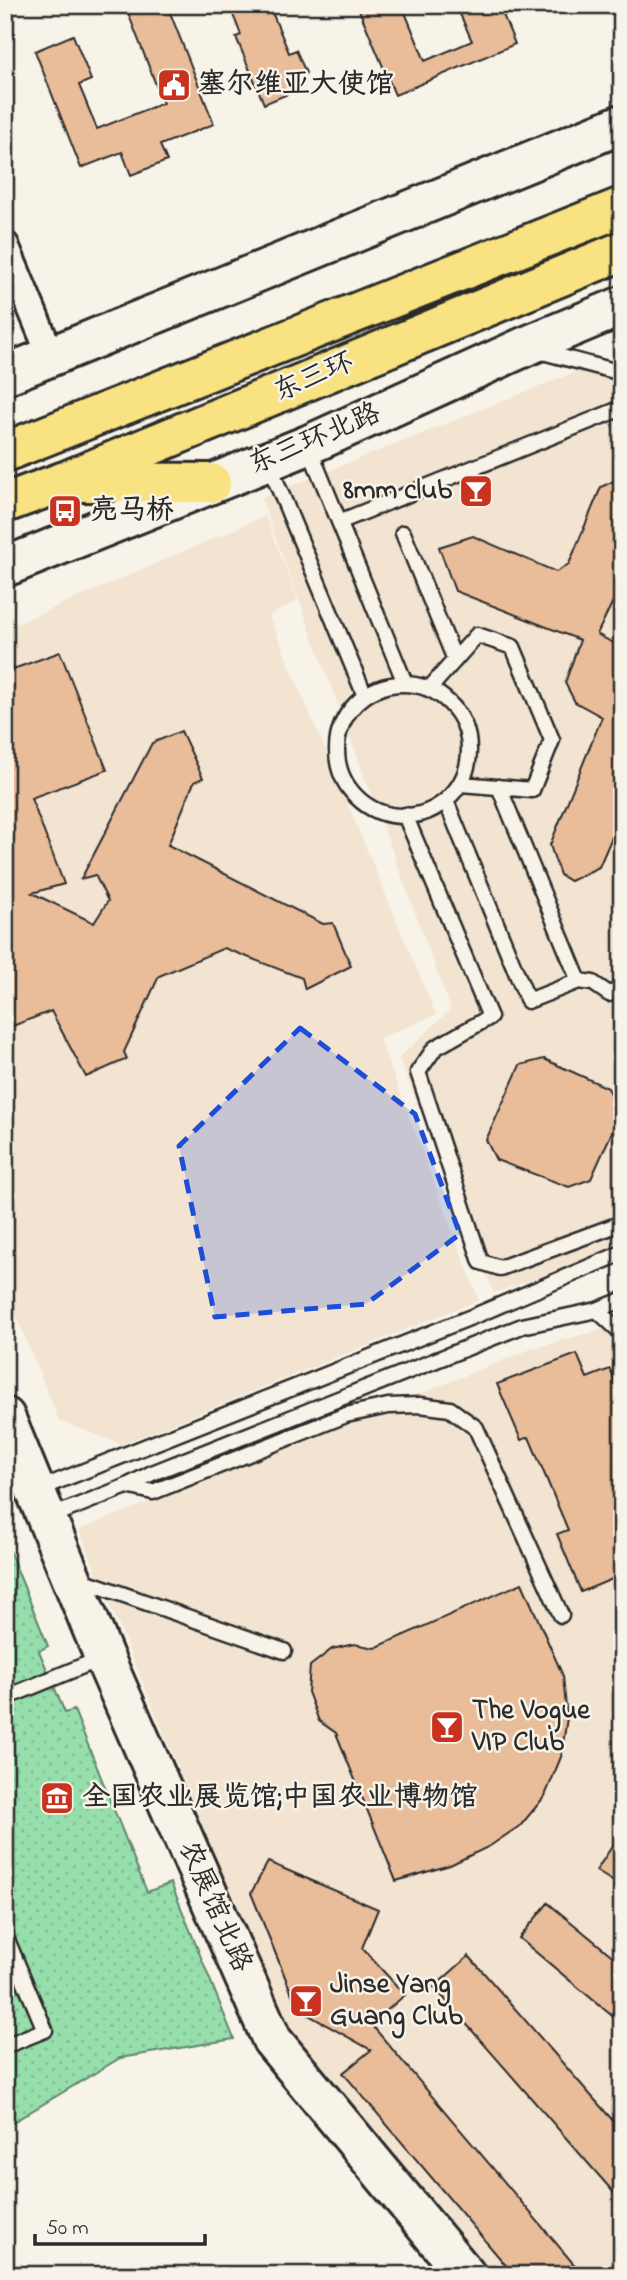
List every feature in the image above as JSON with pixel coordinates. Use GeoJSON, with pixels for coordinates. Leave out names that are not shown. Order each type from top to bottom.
{"type":"FeatureCollection","features":[{"type":"Feature","properties":{"kind":"highway","name":"东三环"},"geometry":{"type":"LineString","coordinates":[[5,452],[622,207]]}},
{"type":"Feature","properties":{"kind":"highway","name":"东三环"},"geometry":{"type":"LineString","coordinates":[[5,503],[65,481],[622,251]]}},
{"type":"Feature","properties":{"kind":"highway"},"geometry":{"type":"LineString","coordinates":[[65,481],[211,483]]}},
{"type":"Feature","properties":{"kind":"street"},"geometry":{"type":"LineString","coordinates":[[5,374],[622,124]]}},
{"type":"Feature","properties":{"kind":"street"},"geometry":{"type":"LineString","coordinates":[[5,245],[51,356]]}},
{"type":"Feature","properties":{"kind":"street","name":"东三环北路"},"geometry":{"type":"LineString","coordinates":[[5,567],[308,445],[524,347],[622,306]]}},
{"type":"Feature","properties":{"kind":"street","name":"农展馆北路"},"geometry":{"type":"LineString","coordinates":[[5,1417],[104,1657],[272,2040],[466,2275]]}},
{"type":"Feature","properties":{"kind":"lane"},"geometry":{"type":"LineString","coordinates":[[524,347],[622,373]]}},
{"type":"Feature","properties":{"kind":"lane"},"geometry":{"type":"LineString","coordinates":[[339,522],[622,408]]}},
{"type":"Feature","properties":{"kind":"lane"},"geometry":{"type":"LineString","coordinates":[[308,445],[405,683]]}},
{"type":"Feature","properties":{"kind":"lane"},"geometry":{"type":"LineString","coordinates":[[268,460],[365,696]]}},
{"type":"Feature","properties":{"kind":"lane"},"geometry":{"type":"LineString","coordinates":[[403,533],[455,660]]}},
{"type":"Feature","properties":{"kind":"lane"},"geometry":{"type":"LineString","coordinates":[[429,689],[477,635],[513,647],[552,740],[531,790],[461,784]]}},
{"type":"Feature","properties":{"kind":"lane"},"geometry":{"type":"LineString","coordinates":[[405,683],[429,689],[456,710],[467,731],[468,762],[461,784],[446,801],[426,813],[413,816],[385,814],[364,804],[345,782],[337,760],[342,723],[355,704],[386,686],[405,683]]}},
{"type":"Feature","properties":{"kind":"lane"},"geometry":{"type":"LineString","coordinates":[[499,787],[579,981]]}},
{"type":"Feature","properties":{"kind":"lane"},"geometry":{"type":"LineString","coordinates":[[446,801],[528,1001],[579,981],[593,983],[609,994],[622,989]]}},
{"type":"Feature","properties":{"kind":"lane"},"geometry":{"type":"LineString","coordinates":[[405,815],[489,1017],[435,1048],[418,1073],[481,1262],[500,1268],[622,1223]]}},
{"type":"Feature","properties":{"kind":"lane"},"geometry":{"type":"LineString","coordinates":[[41,1504],[143,1448],[479,1314],[622,1253]]}},
{"type":"Feature","properties":{"kind":"lane"},"geometry":{"type":"LineString","coordinates":[[41,1504],[127,1486],[152,1473],[522,1326],[597,1310],[622,1300]]}},
{"type":"Feature","properties":{"kind":"lane"},"geometry":{"type":"LineString","coordinates":[[597,1310],[622,1333]]}},
{"type":"Feature","properties":{"kind":"lane"},"geometry":{"type":"LineString","coordinates":[[127,1486],[153,1492],[346,1415],[388,1406],[420,1405],[450,1409],[476,1428],[561,1615]]}},
{"type":"Feature","properties":{"kind":"lane"},"geometry":{"type":"LineString","coordinates":[[143,1448],[152,1473]]}},
{"type":"Feature","properties":{"kind":"lane"},"geometry":{"type":"LineString","coordinates":[[71,1577],[284,1651]]}},
{"type":"Feature","properties":{"kind":"lane"},"geometry":{"type":"LineString","coordinates":[[5,1698],[104,1657]]}},
{"type":"Feature","properties":{"kind":"lane"},"geometry":{"type":"LineString","coordinates":[[5,1935],[45,2030],[5,2046]]}},
{"type":"Feature","properties":{"kind":"highlighted area"},"geometry":{"type":"Polygon","coordinates":[[[300,1028],[415,1114],[460,1234],[366,1304],[215,1317],[179,1146],[300,1028]]]}},
{"type":"Feature","properties":{"kind":"shaded area"},"geometry":{"type":"Polygon","coordinates":[[[608,359],[622,395],[622,1248],[494,1293],[399,1058],[451,1009],[261,498],[608,359]]]}},
{"type":"Feature","properties":{"kind":"shaded area"},"geometry":{"type":"Polygon","coordinates":[[[265,516],[298,600],[269,616],[436,1015],[379,1038],[479,1300],[122,1444],[59,1421],[5,1287],[5,629],[265,516]]]}},
{"type":"Feature","properties":{"kind":"shaded area"},"geometry":{"type":"Polygon","coordinates":[[[622,1324],[622,2275],[493,2275],[289,2033],[79,1530],[534,1348],[622,1324]]]}},
{"type":"Feature","properties":{"kind":"green space","name":"全国农业展览馆;中国农业博物馆"},"geometry":{"type":"Polygon","coordinates":[[[5,1540],[48,1646],[39,1651],[65,1713],[74,1710],[147,1892],[171,1883],[234,2039],[120,2058],[5,2127],[5,1540]]]}},
{"type":"Feature","properties":{"kind":"building"},"geometry":{"type":"Polygon","coordinates":[[[125,5],[167,5],[214,124],[160,145],[167,161],[131,175],[122,152],[81,168],[35,51],[73,35],[91,80],[79,85],[97,129],[163,103],[125,5]]]}},
{"type":"Feature","properties":{"kind":"building"},"geometry":{"type":"Polygon","coordinates":[[[247,5],[269,5],[289,53],[296,50],[306,73],[296,78],[300,89],[264,104],[236,37],[241,35],[232,12],[247,5]]]}},
{"type":"Feature","properties":{"kind":"building"},"geometry":{"type":"Polygon","coordinates":[[[357,5],[402,5],[425,61],[472,41],[456,5],[499,5],[515,44],[395,95],[357,5]]]}},
{"type":"Feature","properties":{"kind":"building"},"geometry":{"type":"Polygon","coordinates":[[[622,477],[622,583],[597,634],[622,648],[622,694],[617,707],[622,709],[622,814],[599,867],[570,881],[560,875],[550,845],[602,717],[575,702],[565,683],[580,640],[455,591],[439,547],[473,536],[556,572],[569,564],[601,487],[622,477]]]}},
{"type":"Feature","properties":{"kind":"building"},"geometry":{"type":"Polygon","coordinates":[[[60,652],[107,770],[31,798],[64,884],[32,893],[94,923],[108,901],[95,875],[81,879],[152,743],[181,731],[203,778],[194,782],[168,845],[323,924],[333,923],[351,966],[305,989],[302,978],[224,948],[159,976],[124,1052],[127,1059],[86,1077],[51,1011],[5,1029],[5,913],[12,911],[8,900],[5,901],[5,672],[60,652]]]}},
{"type":"Feature","properties":{"kind":"building"},"geometry":{"type":"Polygon","coordinates":[[[544,1059],[608,1088],[621,1112],[591,1179],[569,1187],[496,1160],[486,1140],[520,1065],[544,1059]]]}},
{"type":"Feature","properties":{"kind":"building"},"geometry":{"type":"Polygon","coordinates":[[[577,1354],[587,1378],[610,1369],[622,1398],[622,1575],[581,1592],[557,1534],[568,1530],[529,1437],[521,1440],[497,1384],[577,1354]]]}},
{"type":"Feature","properties":{"kind":"building","name":"The Vogue VIP Club"},"geometry":{"type":"Polygon","coordinates":[[[522,1583],[563,1676],[567,1718],[561,1757],[545,1796],[521,1825],[490,1846],[450,1865],[396,1881],[336,1733],[319,1721],[308,1692],[310,1666],[332,1649],[354,1644],[375,1648],[522,1583]]]}},
{"type":"Feature","properties":{"kind":"building"},"geometry":{"type":"Polygon","coordinates":[[[622,1831],[622,1887],[596,1871],[622,1831]]]}},
{"type":"Feature","properties":{"kind":"building"},"geometry":{"type":"Polygon","coordinates":[[[268,1862],[378,1909],[362,1948],[405,1995],[371,2024],[583,2275],[514,2275],[343,2073],[371,2050],[298,2009],[251,1893],[268,1862]]]}},
{"type":"Feature","properties":{"kind":"building"},"geometry":{"type":"Polygon","coordinates":[[[548,1903],[622,1964],[622,2024],[519,1938],[548,1903]]]}},
{"type":"Feature","properties":{"kind":"building"},"geometry":{"type":"Polygon","coordinates":[[[469,1956],[622,2131],[622,2202],[434,1987],[469,1956]]]}},
{"type":"Feature","properties":{"kind":"place","name":"塞尔维亚大使馆"},"geometry":{"type":"Point","coordinates":[174,85]}},
{"type":"Feature","properties":{"kind":"place","name":"8mm club"},"geometry":{"type":"Point","coordinates":[476,491]}},
{"type":"Feature","properties":{"kind":"place","name":"亮马桥"},"geometry":{"type":"Point","coordinates":[65,511]}},
{"type":"Feature","properties":{"kind":"place","name":"The Vogue VIP Club"},"geometry":{"type":"Point","coordinates":[447,1727]}},
{"type":"Feature","properties":{"kind":"place","name":"全国农业展览馆;中国农业博物馆"},"geometry":{"type":"Point","coordinates":[57,1798]}},
{"type":"Feature","properties":{"kind":"place","name":"Jinse Yang Guang Club"},"geometry":{"type":"Point","coordinates":[306,2001]}}]}
